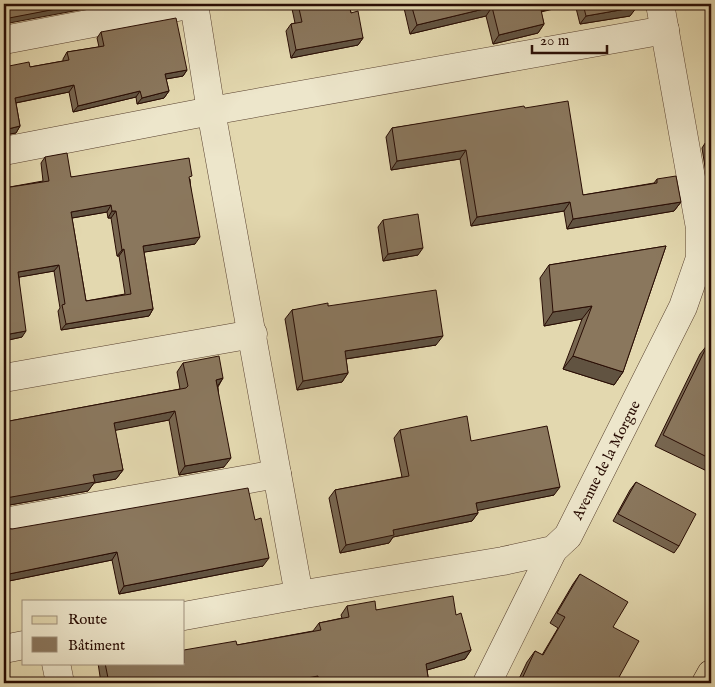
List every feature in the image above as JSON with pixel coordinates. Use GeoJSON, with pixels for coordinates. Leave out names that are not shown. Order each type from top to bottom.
{"type":"FeatureCollection","features":[{"type":"Feature","properties":{"kind":"street"},"geometry":{"type":"LineString","coordinates":[[4,40],[193,4],[299,595]]}},
{"type":"Feature","properties":{"kind":"street","name":"Avenue de la Morgue"},"geometry":{"type":"LineString","coordinates":[[487,683],[553,550],[568,536],[683,307],[700,258],[700,228],[660,4]]}},
{"type":"Feature","properties":{"kind":"street"},"geometry":{"type":"LineString","coordinates":[[4,152],[211,111],[665,30]]}},
{"type":"Feature","properties":{"kind":"street"},"geometry":{"type":"LineString","coordinates":[[4,378],[253,334]]}},
{"type":"Feature","properties":{"kind":"street"},"geometry":{"type":"LineString","coordinates":[[4,522],[277,474]]}},
{"type":"Feature","properties":{"kind":"street"},"geometry":{"type":"LineString","coordinates":[[185,616],[503,561],[553,550]]}},
{"type":"Feature","properties":{"kind":"street"},"geometry":{"type":"LineString","coordinates":[[4,649],[22,645]]}},
{"type":"Feature","properties":{"kind":"street"},"geometry":{"type":"LineString","coordinates":[[56,664],[60,683]]}},
{"type":"Feature","properties":{"kind":"building"},"geometry":{"type":"Polygon","coordinates":[[[4,4],[82,4],[4,19],[4,4]]]}},
{"type":"Feature","properties":{"kind":"building"},"geometry":{"type":"Polygon","coordinates":[[[298,4],[349,4],[351,13],[358,11],[363,38],[296,50],[291,24],[302,22],[298,4]]]}},
{"type":"Feature","properties":{"kind":"building"},"geometry":{"type":"Polygon","coordinates":[[[411,4],[543,4],[540,5],[544,24],[499,35],[492,7],[417,25],[411,4]]]}},
{"type":"Feature","properties":{"kind":"building"},"geometry":{"type":"Polygon","coordinates":[[[583,4],[638,4],[637,7],[586,16],[583,4]]]}},
{"type":"Feature","properties":{"kind":"building"},"geometry":{"type":"Polygon","coordinates":[[[176,18],[187,70],[165,74],[169,91],[142,98],[140,91],[78,106],[74,85],[15,98],[20,126],[4,130],[4,67],[29,62],[30,67],[69,60],[67,52],[104,46],[101,32],[176,18]]]}},
{"type":"Feature","properties":{"kind":"building"},"geometry":{"type":"Polygon","coordinates":[[[568,101],[583,195],[657,183],[657,179],[676,176],[681,202],[573,219],[570,202],[477,217],[466,150],[397,161],[392,128],[524,106],[525,108],[568,101]]]}},
{"type":"Feature","properties":{"kind":"building"},"geometry":{"type":"Polygon","coordinates":[[[67,153],[71,177],[189,158],[192,176],[189,177],[200,237],[143,246],[153,309],[66,324],[62,305],[65,304],[59,265],[18,272],[26,331],[4,335],[4,188],[49,181],[45,157],[67,153]],[[111,205],[71,212],[86,301],[131,294],[116,211],[112,211],[111,205]]]}},
{"type":"Feature","properties":{"kind":"building"},"geometry":{"type":"Polygon","coordinates":[[[418,214],[423,248],[388,254],[383,220],[418,214]]]}},
{"type":"Feature","properties":{"kind":"building"},"geometry":{"type":"Polygon","coordinates":[[[666,246],[623,372],[573,356],[592,306],[553,312],[549,265],[666,246]]]}},
{"type":"Feature","properties":{"kind":"building"},"geometry":{"type":"Polygon","coordinates":[[[436,290],[443,336],[345,351],[348,373],[303,381],[292,310],[328,303],[328,306],[436,290]]]}},
{"type":"Feature","properties":{"kind":"building"},"geometry":{"type":"Polygon","coordinates":[[[708,344],[711,346],[711,459],[663,435],[708,344]]]}},
{"type":"Feature","properties":{"kind":"building"},"geometry":{"type":"Polygon","coordinates":[[[219,356],[223,378],[216,380],[231,458],[185,466],[175,411],[114,423],[123,470],[93,475],[95,482],[6,498],[4,480],[4,422],[186,388],[188,386],[183,363],[219,356]]]}},
{"type":"Feature","properties":{"kind":"building"},"geometry":{"type":"Polygon","coordinates":[[[467,416],[471,441],[547,426],[560,487],[476,503],[478,513],[393,530],[394,535],[346,545],[335,490],[409,476],[400,430],[467,416]]]}},
{"type":"Feature","properties":{"kind":"building"},"geometry":{"type":"Polygon","coordinates":[[[636,482],[696,514],[679,546],[618,514],[636,482]]]}},
{"type":"Feature","properties":{"kind":"building"},"geometry":{"type":"Polygon","coordinates":[[[248,488],[255,520],[261,518],[269,558],[124,586],[117,552],[4,575],[4,528],[12,529],[248,488]]]}},
{"type":"Feature","properties":{"kind":"building"},"geometry":{"type":"Polygon","coordinates":[[[580,574],[628,602],[613,627],[639,641],[618,679],[622,681],[621,683],[520,683],[535,651],[543,655],[565,617],[557,613],[580,574]]]}},
{"type":"Feature","properties":{"kind":"building"},"geometry":{"type":"Polygon","coordinates":[[[453,596],[456,615],[461,613],[471,650],[426,664],[429,683],[319,683],[318,676],[280,683],[109,683],[105,664],[185,664],[185,650],[236,641],[237,645],[321,630],[319,623],[349,617],[347,606],[375,601],[376,610],[453,596]]]}},
{"type":"Feature","properties":{"kind":"building"},"geometry":{"type":"Polygon","coordinates":[[[41,679],[42,683],[21,683],[41,679]]]}}]}
